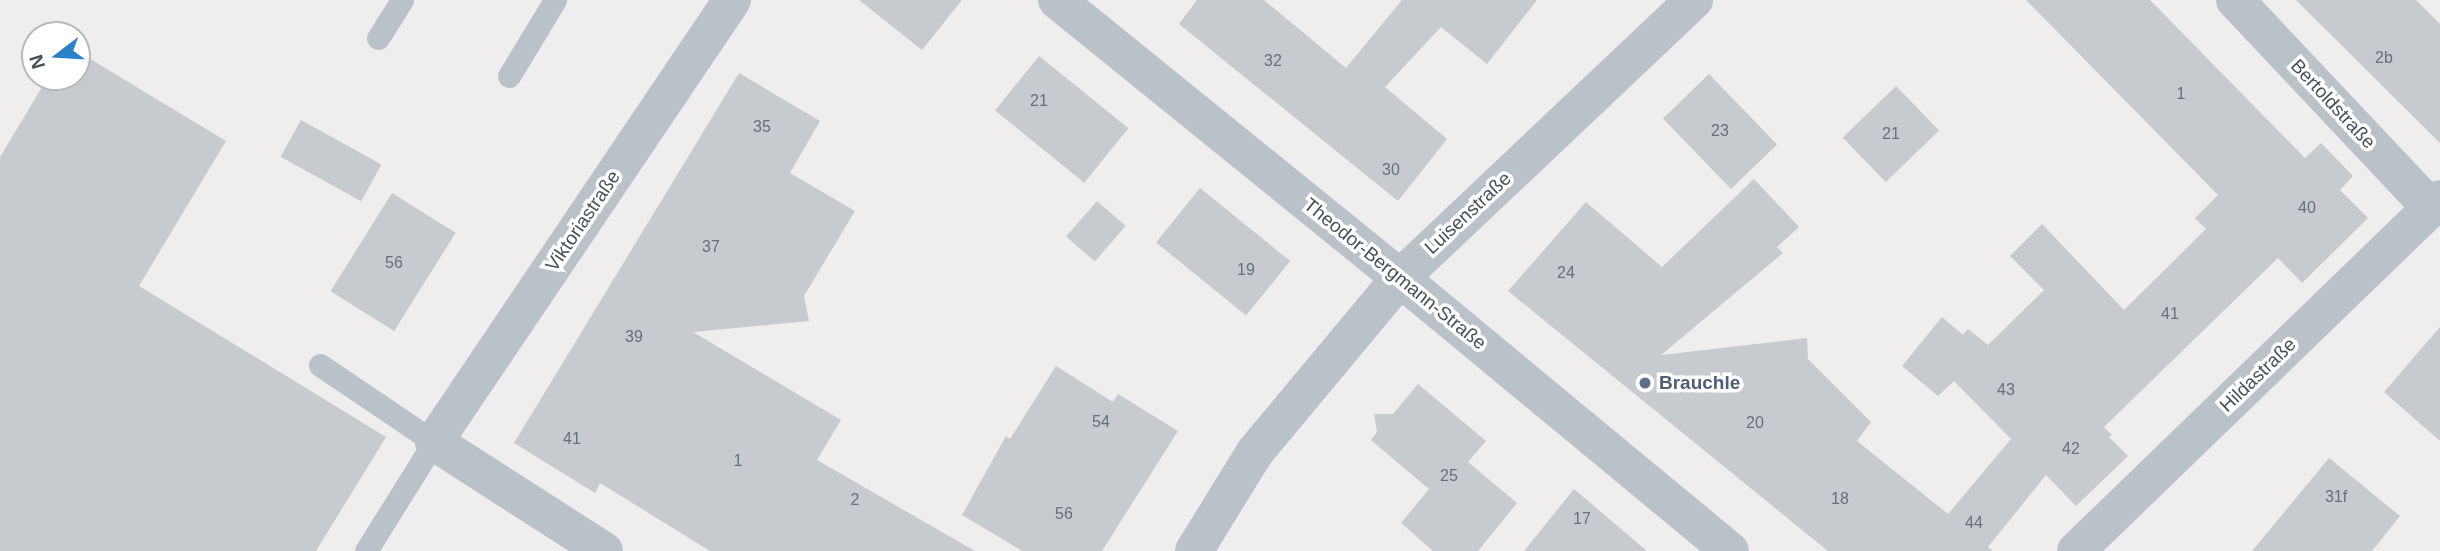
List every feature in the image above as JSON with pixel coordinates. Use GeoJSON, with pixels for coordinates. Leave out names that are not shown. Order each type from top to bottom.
{"type":"FeatureCollection","features":[{"type":"Feature","properties":{"kind":"street","name":"Viktoriastraße"},"geometry":{"type":"LineString","coordinates":[[434,442],[732,0]]}},
{"type":"Feature","properties":{"kind":"street","name":"Theodor-Bergmann-Straße"},"geometry":{"type":"LineString","coordinates":[[1057,0],[1400,278],[1730,551]]}},
{"type":"Feature","properties":{"kind":"street","name":"Luisenstraße"},"geometry":{"type":"LineString","coordinates":[[1194,551],[1255,452],[1400,278],[1694,0]]}},
{"type":"Feature","properties":{"kind":"street","name":"Bertoldstraße"},"geometry":{"type":"LineString","coordinates":[[2235,0],[2436,204]]}},
{"type":"Feature","properties":{"kind":"street","name":"Hildastraße"},"geometry":{"type":"LineString","coordinates":[[2076,551],[2436,204]]}},
{"type":"Feature","properties":{"kind":"street"},"geometry":{"type":"LineString","coordinates":[[434,442],[604,551]]}},
{"type":"Feature","properties":{"kind":"lane"},"geometry":{"type":"LineString","coordinates":[[377,38],[402,0]]}},
{"type":"Feature","properties":{"kind":"lane"},"geometry":{"type":"LineString","coordinates":[[509,76],[555,0]]}},
{"type":"Feature","properties":{"kind":"lane"},"geometry":{"type":"LineString","coordinates":[[320,365],[434,442],[366,551]]}},
{"type":"Feature","properties":{"kind":"building"},"geometry":{"type":"Polygon","coordinates":[[[859,0],[962,0],[922,50],[859,0]]]}},
{"type":"Feature","properties":{"kind":"building"},"geometry":{"type":"Polygon","coordinates":[[[1197,0],[1264,0],[1346,68],[1402,0],[1537,0],[1487,64],[1441,27],[1385,87],[1447,139],[1398,201],[1179,24],[1197,0]]]}},
{"type":"Feature","properties":{"kind":"building"},"geometry":{"type":"Polygon","coordinates":[[[2026,0],[2150,0],[2305,158],[2321,143],[2353,176],[2340,190],[2368,218],[2302,283],[2278,258],[2104,427],[2112,435],[2109,437],[2128,456],[2076,506],[2046,475],[1988,547],[1993,551],[1828,551],[1508,291],[1586,202],[1662,267],[1754,179],[1799,227],[1777,247],[1783,253],[1661,355],[1807,338],[1808,359],[1871,422],[1857,441],[1948,514],[2011,439],[1954,381],[1938,396],[1902,366],[1942,317],[1963,335],[1968,329],[1988,345],[2044,290],[2010,256],[2042,224],[2124,310],[2206,229],[2195,218],[2218,195],[2026,0]]]}},
{"type":"Feature","properties":{"kind":"building"},"geometry":{"type":"Polygon","coordinates":[[[2296,0],[2416,0],[2440,24],[2440,143],[2296,0]]]}},
{"type":"Feature","properties":{"kind":"building"},"geometry":{"type":"Polygon","coordinates":[[[1039,56],[1128,128],[1084,183],[995,110],[1039,56]]]}},
{"type":"Feature","properties":{"kind":"building"},"geometry":{"type":"Polygon","coordinates":[[[91,59],[226,141],[139,286],[386,437],[316,551],[0,551],[0,157],[40,91],[91,91],[91,59]]]}},
{"type":"Feature","properties":{"kind":"building"},"geometry":{"type":"Polygon","coordinates":[[[739,73],[820,121],[790,173],[855,211],[804,296],[809,321],[693,332],[841,420],[817,460],[975,551],[710,551],[600,483],[595,493],[514,443],[739,73]]]}},
{"type":"Feature","properties":{"kind":"building"},"geometry":{"type":"Polygon","coordinates":[[[1709,74],[1777,144],[1731,189],[1663,118],[1709,74]]]}},
{"type":"Feature","properties":{"kind":"building"},"geometry":{"type":"Polygon","coordinates":[[[1896,86],[1939,131],[1886,182],[1843,137],[1896,86]]]}},
{"type":"Feature","properties":{"kind":"building"},"geometry":{"type":"Polygon","coordinates":[[[301,120],[381,165],[361,201],[281,157],[301,120]]]}},
{"type":"Feature","properties":{"kind":"building"},"geometry":{"type":"Polygon","coordinates":[[[1200,188],[1290,261],[1246,315],[1156,242],[1200,188]]]}},
{"type":"Feature","properties":{"kind":"building"},"geometry":{"type":"Polygon","coordinates":[[[392,193],[456,233],[394,331],[331,291],[392,193]]]}},
{"type":"Feature","properties":{"kind":"building"},"geometry":{"type":"Polygon","coordinates":[[[1097,201],[1126,226],[1095,261],[1066,236],[1097,201]]]}},
{"type":"Feature","properties":{"kind":"building"},"geometry":{"type":"Polygon","coordinates":[[[2440,327],[2440,441],[2384,392],[2440,327]]]}},
{"type":"Feature","properties":{"kind":"building"},"geometry":{"type":"Polygon","coordinates":[[[1056,366],[1113,402],[1118,394],[1178,431],[1102,551],[1022,551],[962,515],[1006,436],[1010,439],[1056,366]]]}},
{"type":"Feature","properties":{"kind":"building"},"geometry":{"type":"Polygon","coordinates":[[[1418,384],[1486,441],[1468,462],[1517,503],[1478,551],[1433,551],[1401,523],[1429,489],[1371,440],[1377,432],[1374,414],[1393,414],[1418,384]]]}},
{"type":"Feature","properties":{"kind":"building"},"geometry":{"type":"Polygon","coordinates":[[[2329,458],[2400,516],[2372,551],[2252,551],[2329,458]]]}},
{"type":"Feature","properties":{"kind":"building"},"geometry":{"type":"Polygon","coordinates":[[[1574,489],[1647,551],[1524,551],[1574,489]]]}},
{"type":"Feature","properties":{"kind":"place","name":"Brauchle"},"geometry":{"type":"Point","coordinates":[1645,383]}}]}
